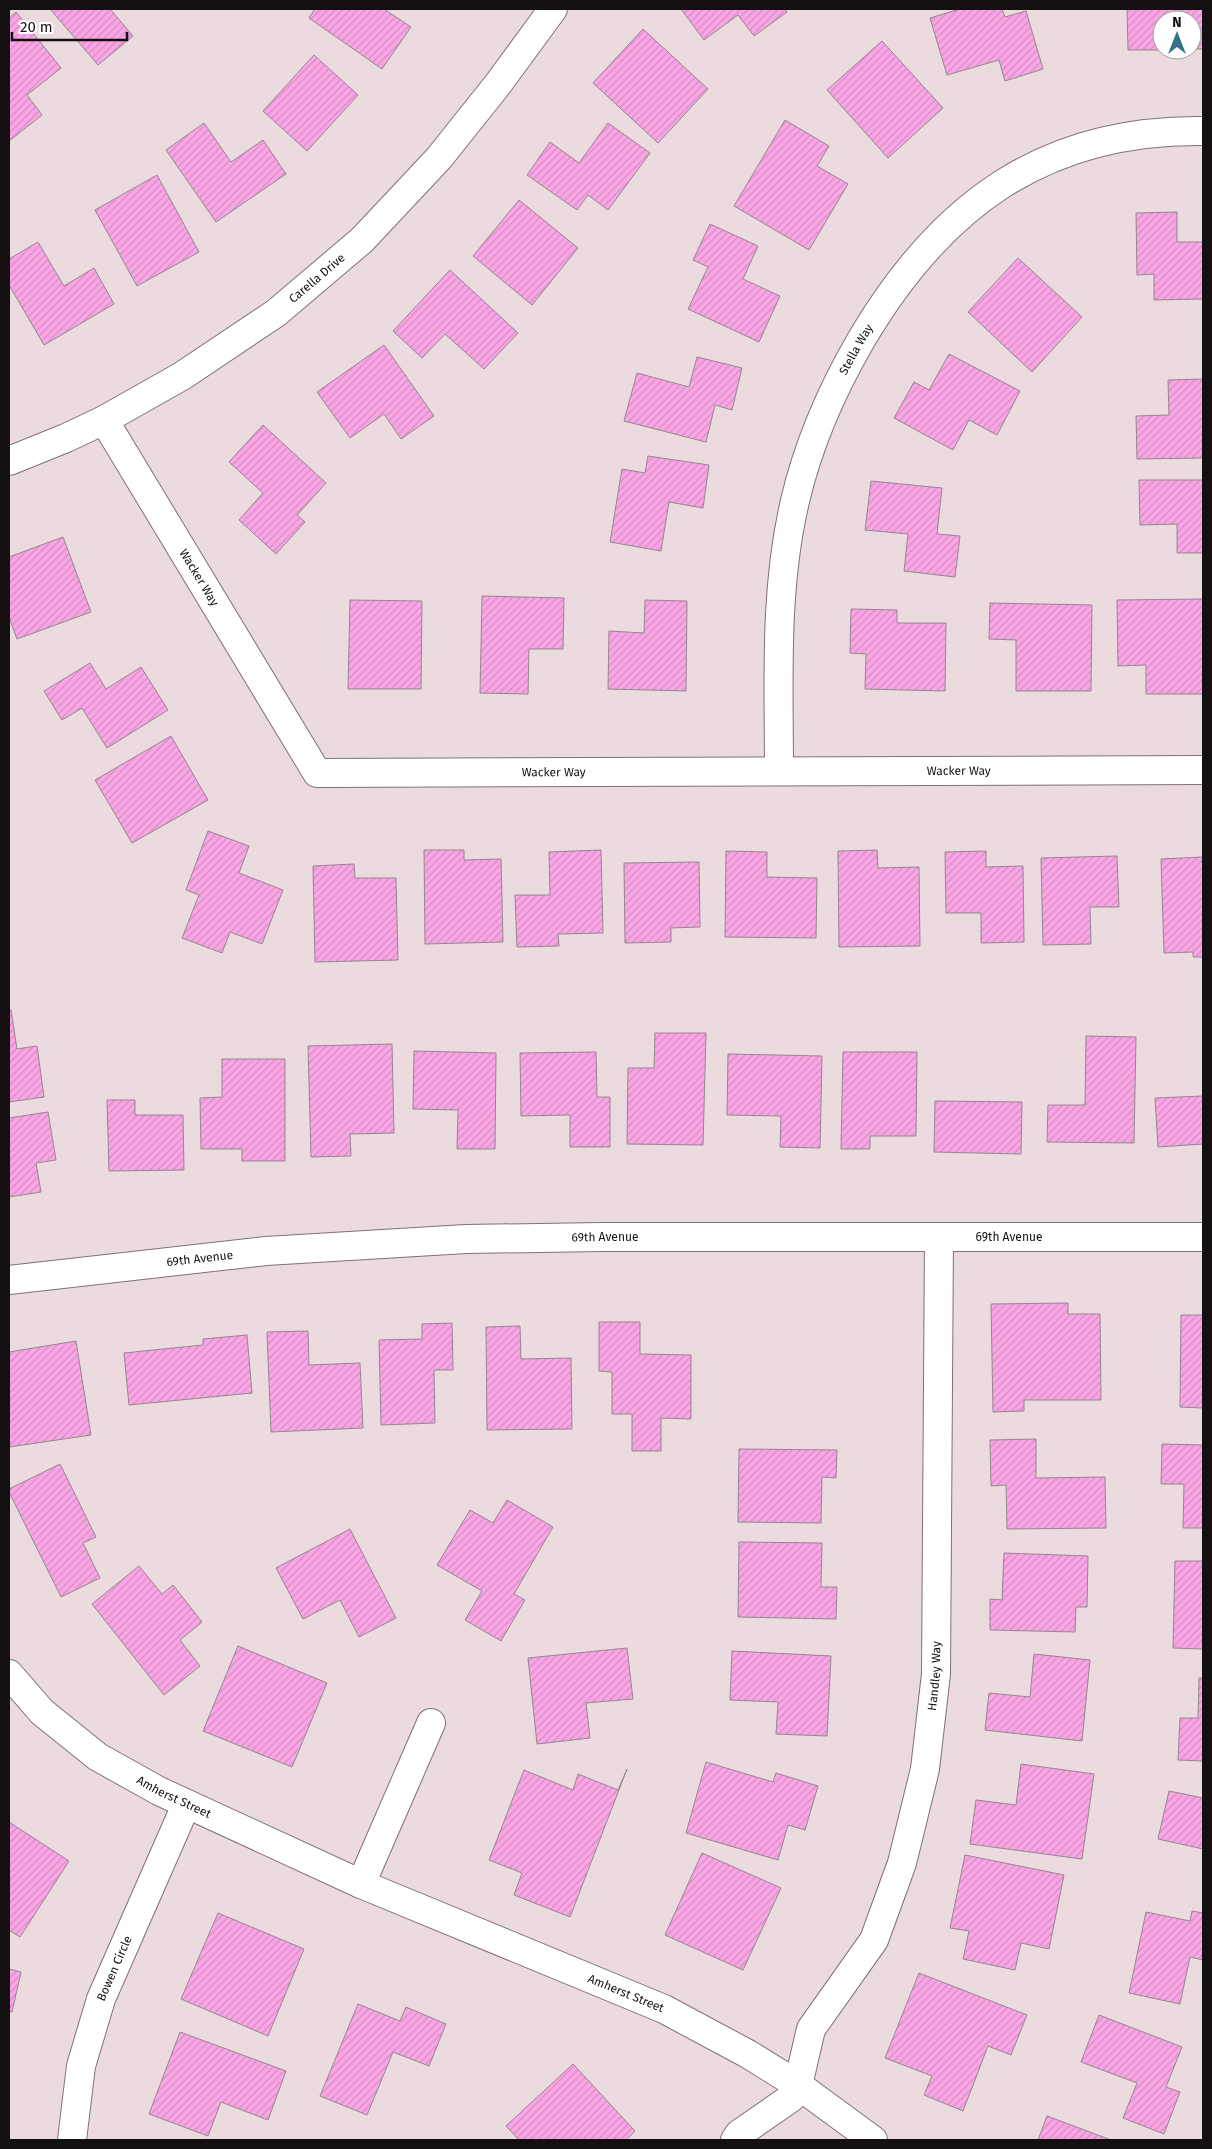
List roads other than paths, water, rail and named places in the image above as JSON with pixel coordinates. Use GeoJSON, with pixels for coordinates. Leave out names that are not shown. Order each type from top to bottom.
{"type":"FeatureCollection","features":[{"type":"Feature","properties":{"kind":"street","name":"Carella Drive"},"geometry":{"type":"LineString","coordinates":[[9,460],[66,438],[104,420],[182,376],[276,313],[362,240],[439,158],[498,84],[553,9]]}},
{"type":"Feature","properties":{"kind":"street","name":"Stella Way"},"geometry":{"type":"LineString","coordinates":[[779,771],[778,642],[782,583],[795,501],[816,432],[841,374],[883,303],[928,246],[968,207],[1018,174],[1072,149],[1118,137],[1166,130],[1203,131]]}},
{"type":"Feature","properties":{"kind":"street","name":"Wacker Way"},"geometry":{"type":"LineString","coordinates":[[104,420],[317,773],[1203,770]]}},
{"type":"Feature","properties":{"kind":"street","name":"69th Avenue"},"geometry":{"type":"LineString","coordinates":[[9,1280],[266,1251],[466,1240],[601,1237],[1203,1237]]}},
{"type":"Feature","properties":{"kind":"street","name":"Handley Way"},"geometry":{"type":"LineString","coordinates":[[798,2085],[811,2029],[874,1940],[902,1863],[925,1769],[936,1674],[939,1238]]}},
{"type":"Feature","properties":{"kind":"street","name":"Amherst Street"},"geometry":{"type":"LineString","coordinates":[[9,1674],[42,1712],[98,1756],[186,1805],[360,1884],[664,2009],[748,2054],[798,2085],[873,2140]]}},
{"type":"Feature","properties":{"kind":"street"},"geometry":{"type":"LineString","coordinates":[[360,1884],[430,1723]]}},
{"type":"Feature","properties":{"kind":"street","name":"Bowen Circle"},"geometry":{"type":"LineString","coordinates":[[72,2140],[81,2066],[101,2000],[186,1805]]}},
{"type":"Feature","properties":{"kind":"street"},"geometry":{"type":"LineString","coordinates":[[735,2140],[740,2134],[791,2098],[798,2085]]}}]}
